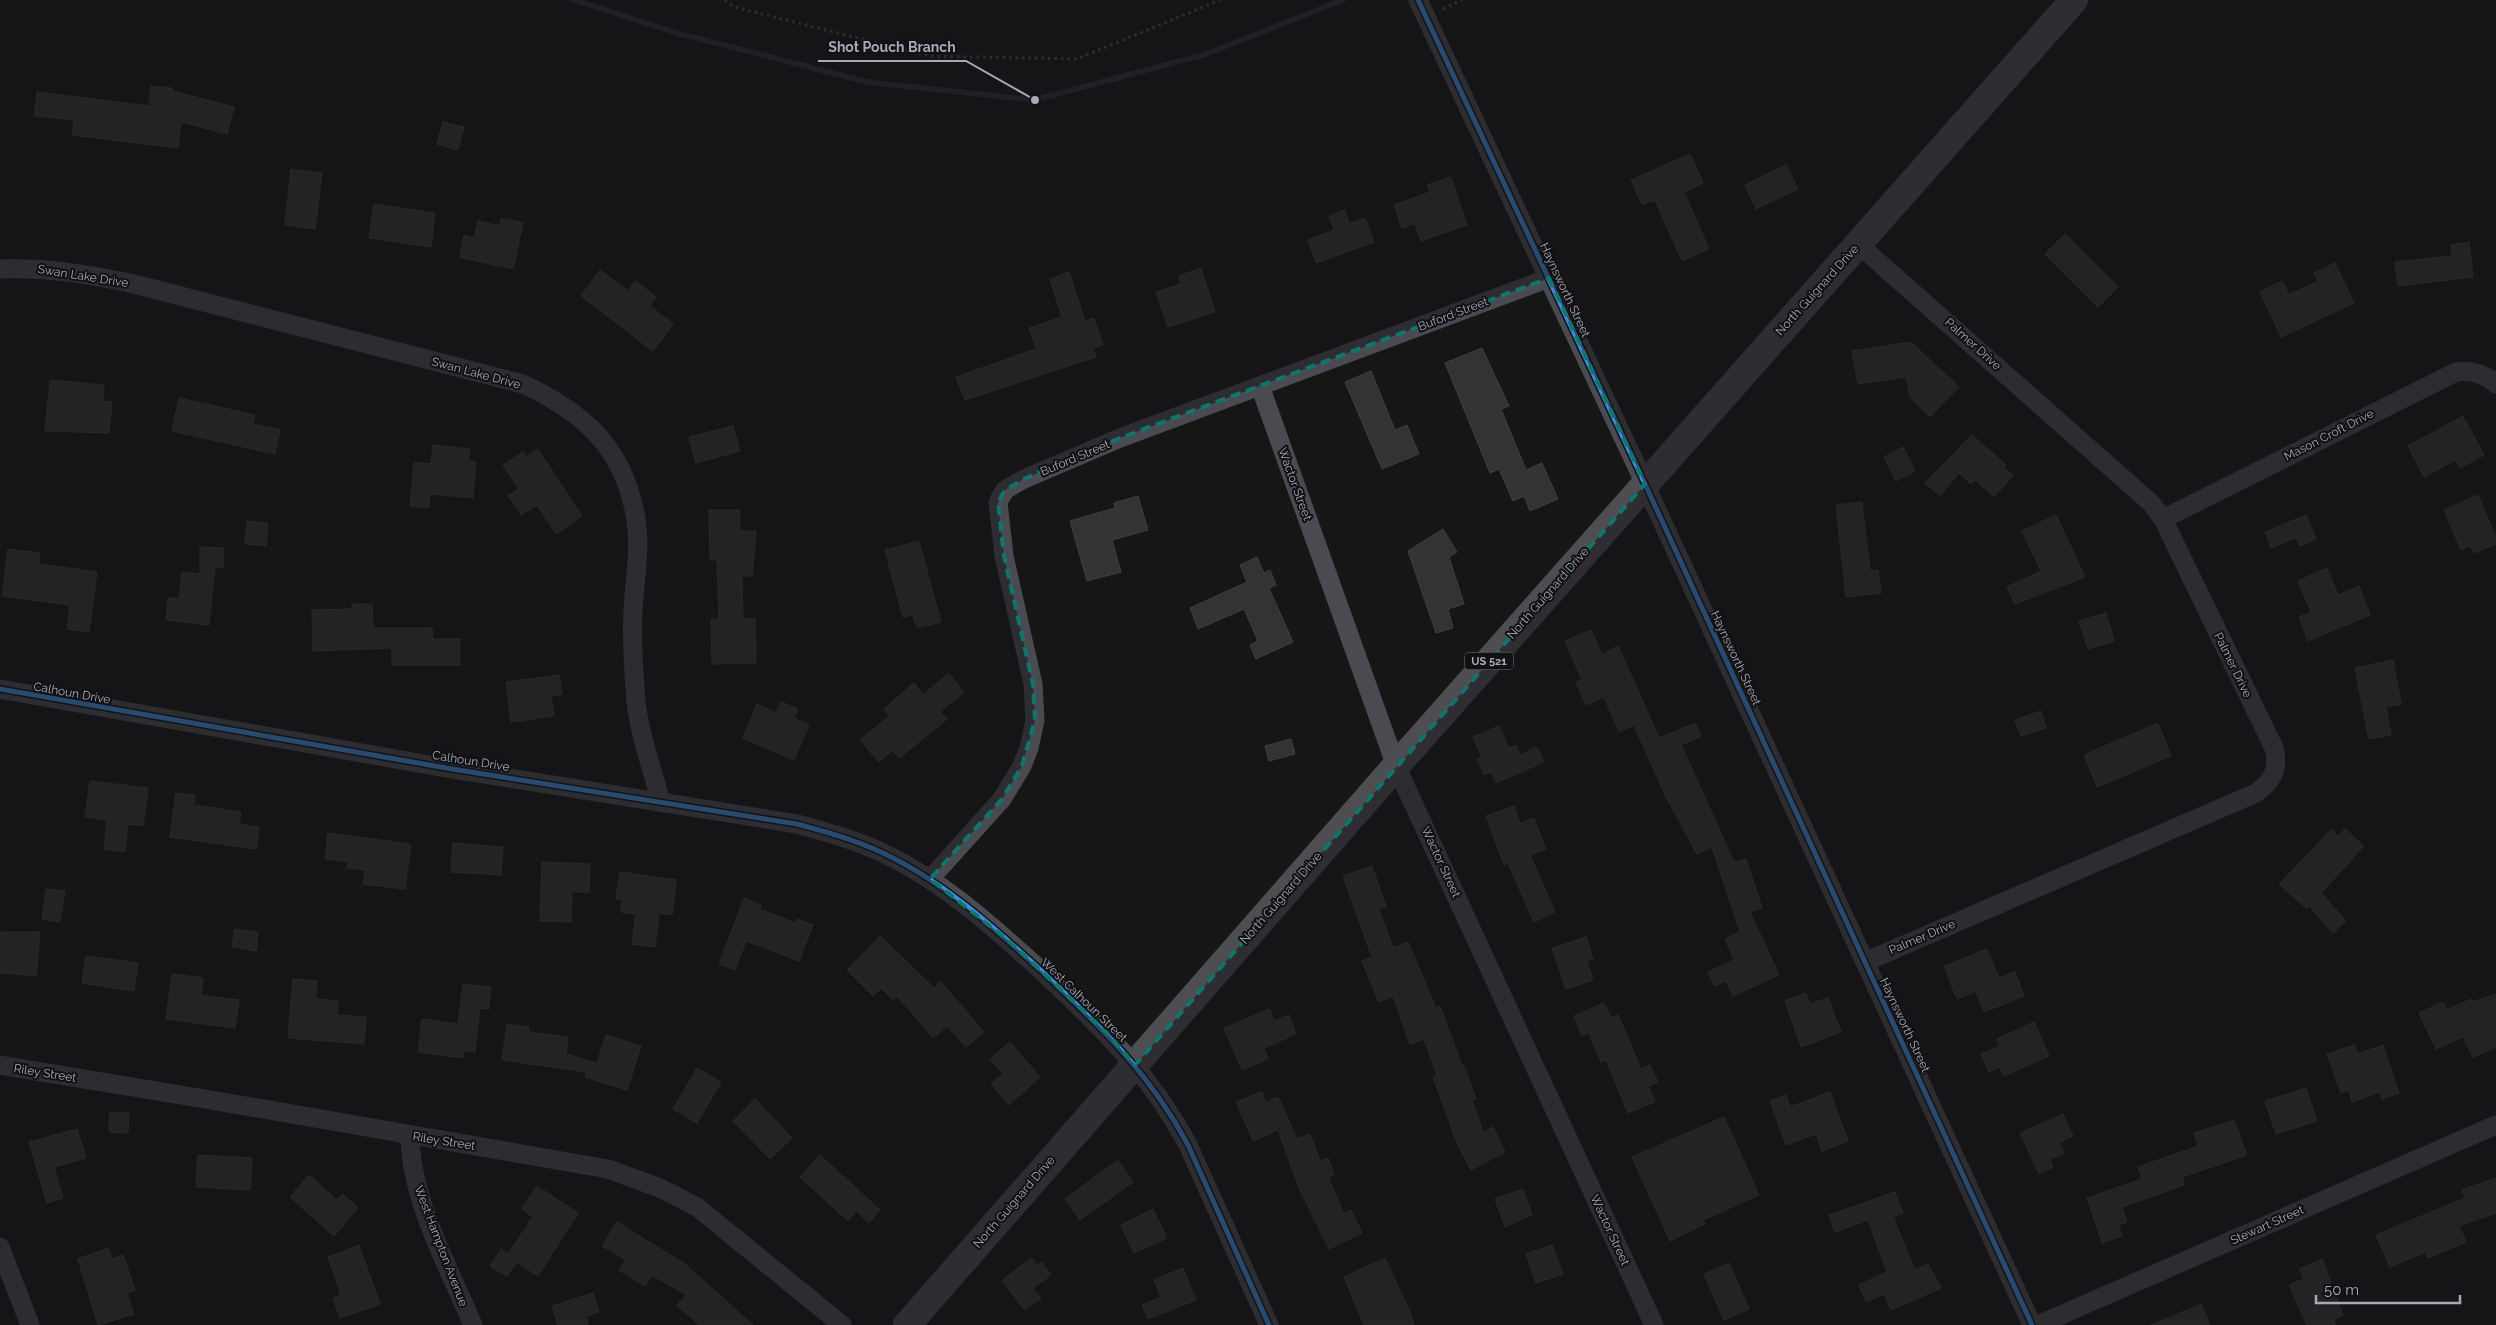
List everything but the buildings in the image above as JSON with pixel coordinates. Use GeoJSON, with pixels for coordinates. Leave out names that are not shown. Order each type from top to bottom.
{"type":"FeatureCollection","features":[{"type":"Feature","properties":{"kind":"highway","name":"North Guignard Drive"},"geometry":{"type":"LineString","coordinates":[[907,1325],[1644,484],[2074,0]]}},
{"type":"Feature","properties":{"kind":"street","name":"Haynsworth Street"},"geometry":{"type":"LineString","coordinates":[[1419,2],[1549,278],[2032,1325]]}},
{"type":"Feature","properties":{"kind":"street","name":"Palmer Drive"},"geometry":{"type":"LineString","coordinates":[[1858,244],[2152,502],[2163,519],[2274,748],[2277,760],[2275,771],[2268,784],[2256,793],[1865,962]]}},
{"type":"Feature","properties":{"kind":"street","name":"Swan Lake Drive"},"geometry":{"type":"LineString","coordinates":[[0,268],[82,273],[130,283],[513,382],[556,399],[584,420],[598,433],[621,473],[630,493],[637,522],[633,612],[634,689],[640,727],[661,802]]}},
{"type":"Feature","properties":{"kind":"street","name":"Buford Street"},"geometry":{"type":"LineString","coordinates":[[930,879],[1006,793],[1022,766],[1029,748],[1035,720],[1033,684],[1004,556],[998,502],[1005,490],[1024,479],[1120,438],[1549,278]]}},
{"type":"Feature","properties":{"kind":"street","name":"Mason Croft Drive"},"geometry":{"type":"LineString","coordinates":[[2163,519],[2456,372],[2467,371],[2482,375],[2496,384]]}},
{"type":"Feature","properties":{"kind":"street","name":"Wactor Street"},"geometry":{"type":"LineString","coordinates":[[1260,386],[1396,766],[1654,1325]]}},
{"type":"Feature","properties":{"kind":"street","name":"Calhoun Drive"},"geometry":{"type":"LineString","coordinates":[[0,689],[433,765],[789,823],[838,835],[893,857],[930,879]]}},
{"type":"Feature","properties":{"kind":"street","name":"West Calhoun Street"},"geometry":{"type":"LineString","coordinates":[[930,879],[1009,941],[1107,1033],[1147,1078],[1174,1117],[1188,1145],[1269,1325]]}},
{"type":"Feature","properties":{"kind":"street","name":"Riley Street"},"geometry":{"type":"LineString","coordinates":[[0,1065],[608,1170],[660,1188],[697,1207],[842,1325]]}},
{"type":"Feature","properties":{"kind":"street","name":"Stewart Street"},"geometry":{"type":"LineString","coordinates":[[2038,1325],[2496,1125]]}},
{"type":"Feature","properties":{"kind":"street","name":"West Hampton Avenue"},"geometry":{"type":"LineString","coordinates":[[410,1136],[412,1160],[421,1201],[473,1325]]}},
{"type":"Feature","properties":{"kind":"street"},"geometry":{"type":"LineString","coordinates":[[0,1247],[30,1325]]}},
{"type":"Feature","properties":{"kind":"path"},"geometry":{"type":"LineString","coordinates":[[725,0],[734,7],[929,56],[1077,59],[1220,0]]}},
{"type":"Feature","properties":{"kind":"highlighted area"},"geometry":{"type":"Polygon","coordinates":[[[1549,278],[1645,484],[1135,1065],[1107,1033],[1009,941],[930,879],[1002,799],[1022,766],[1035,720],[1033,684],[1004,556],[998,502],[1005,490],[1024,479],[1120,438],[1549,278]]]}},
{"type":"Feature","properties":{"kind":"waterway"},"geometry":{"type":"LineString","coordinates":[[574,0],[677,33],[867,82],[1035,100],[1206,54],[1343,0]]}},
{"type":"Feature","properties":{"kind":"cycle path"},"geometry":{"type":"LineString","coordinates":[[1418,0],[1645,484],[2032,1325]]}},
{"type":"Feature","properties":{"kind":"cycle path"},"geometry":{"type":"LineString","coordinates":[[0,689],[452,769],[797,824],[834,834],[882,852],[934,882],[973,911],[1087,1014],[1142,1075],[1174,1120],[1188,1145],[1269,1325]]}},
{"type":"Feature","properties":{"kind":"place","name":"Shot Pouch Branch"},"geometry":{"type":"Point","coordinates":[1035,100]}}]}
